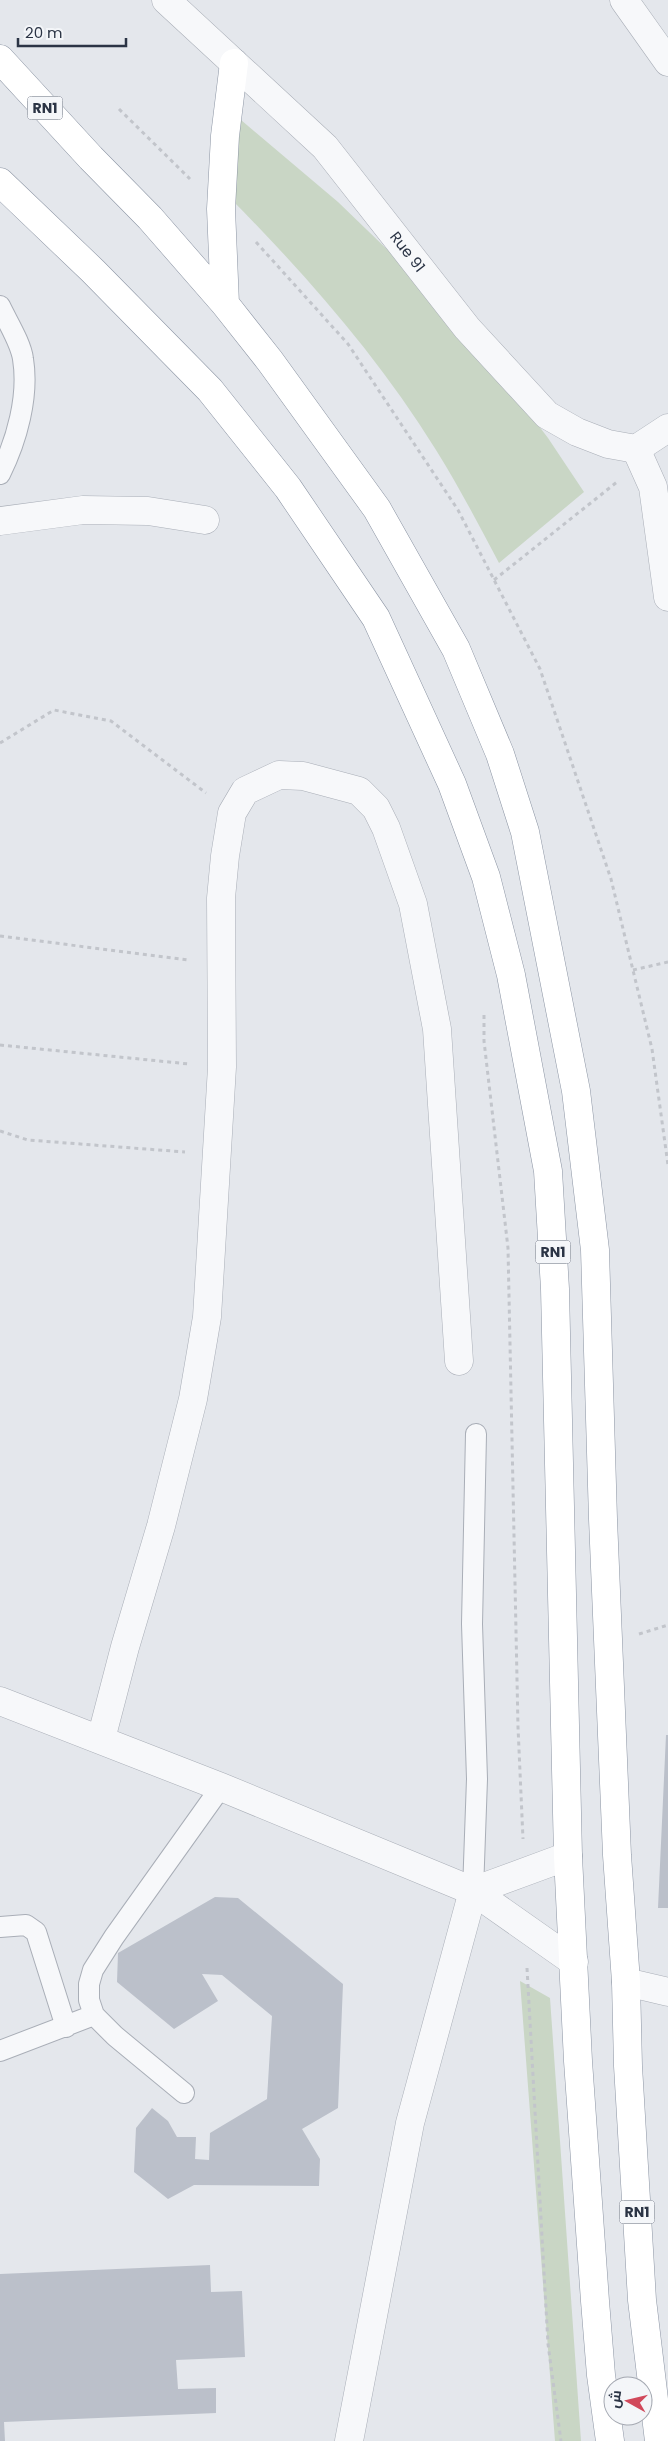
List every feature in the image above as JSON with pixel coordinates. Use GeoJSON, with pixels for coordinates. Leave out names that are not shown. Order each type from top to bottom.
{"type":"FeatureCollection","features":[{"type":"Feature","properties":{"kind":"highway","name":"RN1"},"geometry":{"type":"LineString","coordinates":[[0,59],[91,158],[150,218],[225,304],[270,361],[377,509],[456,649],[500,754],[525,832],[576,1091],[595,1250],[617,1855],[626,1982],[628,2066],[642,2300],[659,2441]]}},
{"type":"Feature","properties":{"kind":"highway"},"geometry":{"type":"LineString","coordinates":[[225,304],[221,209],[225,136],[234,63]]}},
{"type":"Feature","properties":{"kind":"highway","name":"RN1"},"geometry":{"type":"LineString","coordinates":[[0,182],[72,250],[210,390],[288,488],[376,618],[452,784],[486,877],[511,975],[549,1180],[555,1289],[568,1856],[595,2301],[601,2375],[610,2441]]}},
{"type":"Feature","properties":{"kind":"street","name":"Rue 91"},"geometry":{"type":"LineString","coordinates":[[166,0],[325,147],[467,328],[547,415],[578,432],[639,456]]}},
{"type":"Feature","properties":{"kind":"street"},"geometry":{"type":"LineString","coordinates":[[624,0],[668,62]]}},
{"type":"Feature","properties":{"kind":"street"},"geometry":{"type":"LineString","coordinates":[[668,428],[639,456],[653,487],[668,598]]}},
{"type":"Feature","properties":{"kind":"street"},"geometry":{"type":"LineString","coordinates":[[0,521],[83,510],[148,511],[205,520]]}},
{"type":"Feature","properties":{"kind":"street"},"geometry":{"type":"LineString","coordinates":[[101,1739],[125,1647],[161,1526],[193,1399],[207,1317],[222,1067],[223,965],[221,898],[232,812],[245,791],[279,775],[303,776],[359,791],[376,808],[386,828],[413,904],[436,1029],[459,1361]]}},
{"type":"Feature","properties":{"kind":"street"},"geometry":{"type":"LineString","coordinates":[[0,1701],[221,1787],[473,1891],[574,1962]]}},
{"type":"Feature","properties":{"kind":"street"},"geometry":{"type":"LineString","coordinates":[[473,1891],[568,1856]]}},
{"type":"Feature","properties":{"kind":"street"},"geometry":{"type":"LineString","coordinates":[[349,2441],[410,2123],[473,1891]]}},
{"type":"Feature","properties":{"kind":"street"},"geometry":{"type":"LineString","coordinates":[[626,1982],[668,1992]]}},
{"type":"Feature","properties":{"kind":"lane"},"geometry":{"type":"LineString","coordinates":[[0,306],[23,357],[24,400],[8,459],[0,474]]}},
{"type":"Feature","properties":{"kind":"lane"},"geometry":{"type":"LineString","coordinates":[[473,1891],[477,1779],[472,1624],[476,1434]]}},
{"type":"Feature","properties":{"kind":"lane"},"geometry":{"type":"LineString","coordinates":[[184,2093],[94,2015],[89,2000],[89,1984],[93,1970],[114,1937],[221,1787]]}},
{"type":"Feature","properties":{"kind":"lane"},"geometry":{"type":"LineString","coordinates":[[0,1927],[26,1925],[36,1932],[66,2027]]}},
{"type":"Feature","properties":{"kind":"lane"},"geometry":{"type":"LineString","coordinates":[[0,2051],[94,2015]]}},
{"type":"Feature","properties":{"kind":"path"},"geometry":{"type":"LineString","coordinates":[[494,580],[639,456]]}},
{"type":"Feature","properties":{"kind":"path"},"geometry":{"type":"LineString","coordinates":[[0,743],[54,710],[111,721],[232,812]]}},
{"type":"Feature","properties":{"kind":"path"},"geometry":{"type":"LineString","coordinates":[[0,936],[223,965]]}},
{"type":"Feature","properties":{"kind":"path"},"geometry":{"type":"LineString","coordinates":[[633,970],[668,962]]}},
{"type":"Feature","properties":{"kind":"path"},"geometry":{"type":"LineString","coordinates":[[511,975],[490,991],[483,1024],[508,1248],[518,1727],[524,1873]]}},
{"type":"Feature","properties":{"kind":"path"},"geometry":{"type":"LineString","coordinates":[[0,1045],[222,1067]]}},
{"type":"Feature","properties":{"kind":"path"},"geometry":{"type":"LineString","coordinates":[[0,1131],[28,1140],[216,1154]]}},
{"type":"Feature","properties":{"kind":"path"},"geometry":{"type":"LineString","coordinates":[[524,1928],[548,2344],[561,2441]]}},
{"type":"Feature","properties":{"kind":"green space"},"geometry":{"type":"Polygon","coordinates":[[[241,120],[338,202],[395,257],[500,375],[548,438],[584,492],[499,563],[444,464],[391,383],[315,289],[232,200],[241,120]]]}},
{"type":"Feature","properties":{"kind":"green space"},"geometry":{"type":"Polygon","coordinates":[[[520,1981],[550,1998],[581,2441],[555,2441],[520,1981]]]}},
{"type":"Feature","properties":{"kind":"building"},"geometry":{"type":"Polygon","coordinates":[[[666,1735],[668,1735],[668,1908],[658,1908],[666,1735]]]}},
{"type":"Feature","properties":{"kind":"building"},"geometry":{"type":"Polygon","coordinates":[[[215,1897],[238,1898],[343,1984],[338,2108],[302,2129],[320,2159],[319,2186],[194,2185],[168,2199],[134,2172],[136,2128],[152,2108],[168,2121],[177,2137],[196,2137],[195,2159],[209,2160],[210,2133],[267,2099],[272,2016],[222,1975],[202,1974],[218,2001],[174,2029],[117,1982],[118,1953],[215,1897]]]}},
{"type":"Feature","properties":{"kind":"building"},"geometry":{"type":"Polygon","coordinates":[[[210,2265],[211,2292],[242,2291],[245,2357],[176,2360],[178,2389],[216,2388],[216,2413],[4,2422],[5,2441],[0,2441],[0,2274],[210,2265]]]}}]}
